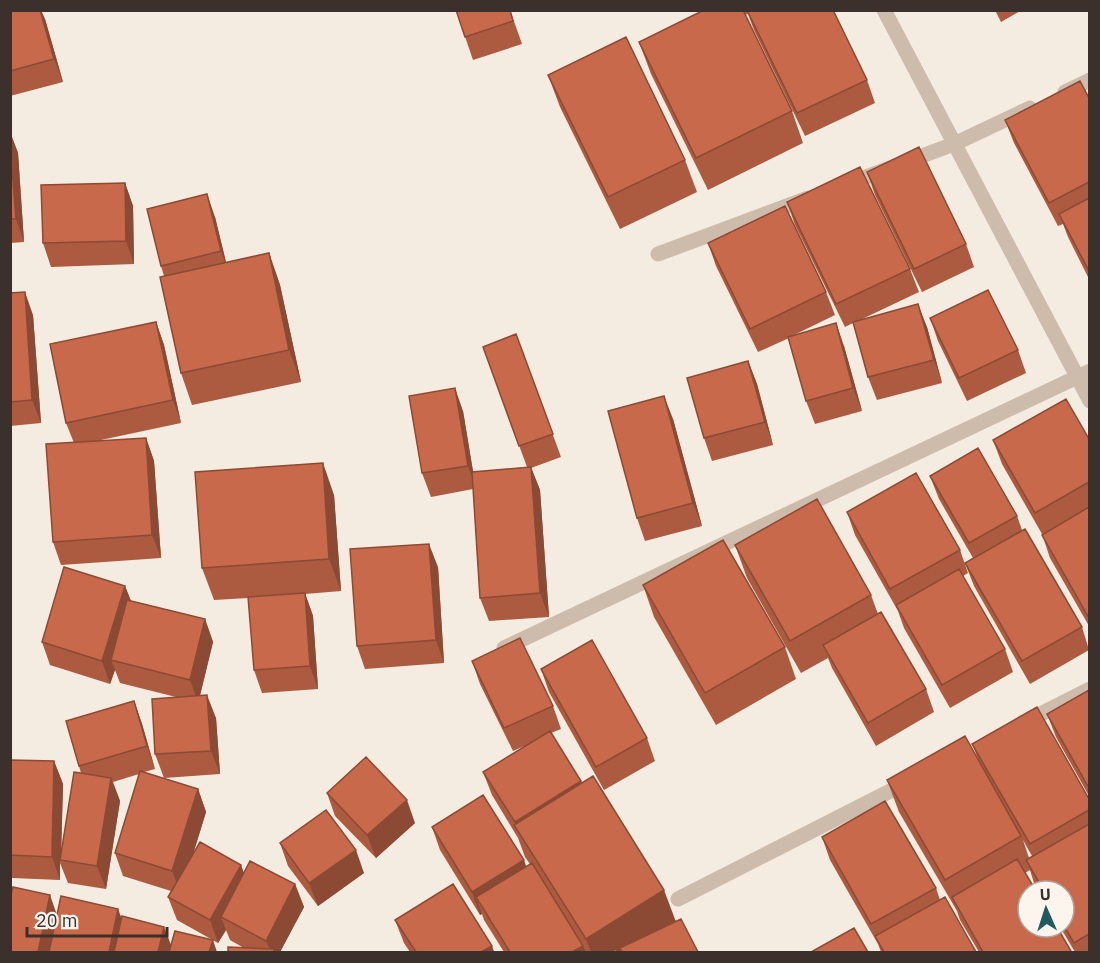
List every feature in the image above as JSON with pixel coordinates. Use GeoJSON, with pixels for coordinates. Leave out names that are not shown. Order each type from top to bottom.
{"type":"FeatureCollection","features":[{"type":"Feature","properties":{"kind":"street"},"geometry":{"type":"LineString","coordinates":[[884,10],[954,144],[1083,374],[1089,401]]}},
{"type":"Feature","properties":{"kind":"street"},"geometry":{"type":"LineString","coordinates":[[658,254],[954,144],[1089,80]]}},
{"type":"Feature","properties":{"kind":"street"},"geometry":{"type":"LineString","coordinates":[[497,652],[1083,374]]}},
{"type":"Feature","properties":{"kind":"street"},"geometry":{"type":"LineString","coordinates":[[1005,732],[1089,689]]}},
{"type":"Feature","properties":{"kind":"street"},"geometry":{"type":"LineString","coordinates":[[678,899],[921,775]]}},
{"type":"Feature","properties":{"kind":"building"},"geometry":{"type":"Polygon","coordinates":[[[10,10],[40,10],[54,59],[10,71],[10,10]]]}},
{"type":"Feature","properties":{"kind":"building"},"geometry":{"type":"Polygon","coordinates":[[[456,10],[510,10],[513,21],[465,37],[456,10]]]}},
{"type":"Feature","properties":{"kind":"building"},"geometry":{"type":"Polygon","coordinates":[[[704,10],[743,10],[792,111],[696,158],[639,42],[704,10]]]}},
{"type":"Feature","properties":{"kind":"building"},"geometry":{"type":"Polygon","coordinates":[[[747,10],[833,10],[867,80],[797,113],[747,10]]]}},
{"type":"Feature","properties":{"kind":"building"},"geometry":{"type":"Polygon","coordinates":[[[626,37],[685,160],[608,197],[548,75],[626,37]]]}},
{"type":"Feature","properties":{"kind":"building"},"geometry":{"type":"Polygon","coordinates":[[[1080,81],[1089,98],[1089,182],[1049,203],[1005,120],[1080,81]]]}},
{"type":"Feature","properties":{"kind":"building"},"geometry":{"type":"Polygon","coordinates":[[[10,143],[16,219],[10,219],[10,143]]]}},
{"type":"Feature","properties":{"kind":"building"},"geometry":{"type":"Polygon","coordinates":[[[919,147],[966,244],[914,269],[867,172],[919,147]]]}},
{"type":"Feature","properties":{"kind":"building"},"geometry":{"type":"Polygon","coordinates":[[[860,167],[910,269],[836,304],[787,202],[860,167]]]}},
{"type":"Feature","properties":{"kind":"building"},"geometry":{"type":"Polygon","coordinates":[[[125,183],[126,241],[43,243],[41,185],[125,183]]]}},
{"type":"Feature","properties":{"kind":"building"},"geometry":{"type":"Polygon","coordinates":[[[207,194],[221,251],[161,266],[147,209],[207,194]]]}},
{"type":"Feature","properties":{"kind":"building"},"geometry":{"type":"Polygon","coordinates":[[[1089,198],[1089,271],[1059,214],[1089,198]]]}},
{"type":"Feature","properties":{"kind":"building"},"geometry":{"type":"Polygon","coordinates":[[[785,206],[826,292],[750,329],[708,243],[785,206]]]}},
{"type":"Feature","properties":{"kind":"building"},"geometry":{"type":"Polygon","coordinates":[[[269,253],[289,350],[181,373],[160,277],[269,253]]]}},
{"type":"Feature","properties":{"kind":"building"},"geometry":{"type":"Polygon","coordinates":[[[988,290],[1018,350],[959,378],[930,318],[988,290]]]}},
{"type":"Feature","properties":{"kind":"building"},"geometry":{"type":"Polygon","coordinates":[[[25,292],[32,400],[10,402],[10,293],[25,292]]]}},
{"type":"Feature","properties":{"kind":"building"},"geometry":{"type":"Polygon","coordinates":[[[918,304],[934,360],[868,377],[853,322],[918,304]]]}},
{"type":"Feature","properties":{"kind":"building"},"geometry":{"type":"Polygon","coordinates":[[[156,322],[173,400],[66,423],[50,344],[156,322]]]}},
{"type":"Feature","properties":{"kind":"building"},"geometry":{"type":"Polygon","coordinates":[[[836,323],[853,388],[806,401],[788,337],[836,323]]]}},
{"type":"Feature","properties":{"kind":"building"},"geometry":{"type":"Polygon","coordinates":[[[516,334],[553,434],[519,446],[483,347],[516,334]]]}},
{"type":"Feature","properties":{"kind":"building"},"geometry":{"type":"Polygon","coordinates":[[[748,361],[765,422],[704,438],[687,378],[748,361]]]}},
{"type":"Feature","properties":{"kind":"building"},"geometry":{"type":"Polygon","coordinates":[[[455,388],[468,466],[422,473],[409,396],[455,388]]]}},
{"type":"Feature","properties":{"kind":"building"},"geometry":{"type":"Polygon","coordinates":[[[664,396],[693,503],[637,518],[608,411],[664,396]]]}},
{"type":"Feature","properties":{"kind":"building"},"geometry":{"type":"Polygon","coordinates":[[[1066,399],[1089,439],[1089,482],[1035,513],[993,440],[1066,399]]]}},
{"type":"Feature","properties":{"kind":"building"},"geometry":{"type":"Polygon","coordinates":[[[146,438],[152,535],[53,542],[46,444],[146,438]]]}},
{"type":"Feature","properties":{"kind":"building"},"geometry":{"type":"Polygon","coordinates":[[[978,448],[1017,516],[969,543],[930,476],[978,448]]]}},
{"type":"Feature","properties":{"kind":"building"},"geometry":{"type":"Polygon","coordinates":[[[323,463],[329,559],[202,568],[195,472],[323,463]]]}},
{"type":"Feature","properties":{"kind":"building"},"geometry":{"type":"Polygon","coordinates":[[[531,467],[540,593],[480,598],[472,472],[531,467]]]}},
{"type":"Feature","properties":{"kind":"building"},"geometry":{"type":"Polygon","coordinates":[[[916,473],[960,550],[890,589],[847,512],[916,473]]]}},
{"type":"Feature","properties":{"kind":"building"},"geometry":{"type":"Polygon","coordinates":[[[817,499],[871,595],[790,641],[735,545],[817,499]]]}},
{"type":"Feature","properties":{"kind":"building"},"geometry":{"type":"Polygon","coordinates":[[[1089,507],[1089,618],[1042,535],[1089,507]]]}},
{"type":"Feature","properties":{"kind":"building"},"geometry":{"type":"Polygon","coordinates":[[[1025,529],[1082,627],[1022,661],[965,563],[1025,529]]]}},
{"type":"Feature","properties":{"kind":"building"},"geometry":{"type":"Polygon","coordinates":[[[723,540],[785,647],[705,693],[643,585],[723,540]]]}},
{"type":"Feature","properties":{"kind":"building"},"geometry":{"type":"Polygon","coordinates":[[[429,544],[436,640],[357,646],[350,549],[429,544]]]}},
{"type":"Feature","properties":{"kind":"building"},"geometry":{"type":"Polygon","coordinates":[[[64,567],[125,586],[102,661],[42,642],[64,567]]]}},
{"type":"Feature","properties":{"kind":"building"},"geometry":{"type":"Polygon","coordinates":[[[959,569],[1005,649],[942,685],[896,605],[959,569]]]}},
{"type":"Feature","properties":{"kind":"building"},"geometry":{"type":"Polygon","coordinates":[[[305,593],[310,666],[254,670],[248,597],[305,593]]]}},
{"type":"Feature","properties":{"kind":"building"},"geometry":{"type":"Polygon","coordinates":[[[127,600],[205,619],[190,680],[111,660],[127,600]]]}},
{"type":"Feature","properties":{"kind":"building"},"geometry":{"type":"Polygon","coordinates":[[[881,612],[926,689],[868,723],[823,645],[881,612]]]}},
{"type":"Feature","properties":{"kind":"building"},"geometry":{"type":"Polygon","coordinates":[[[520,638],[553,706],[504,728],[472,661],[520,638]]]}},
{"type":"Feature","properties":{"kind":"building"},"geometry":{"type":"Polygon","coordinates":[[[592,640],[647,738],[596,767],[541,669],[592,640]]]}},
{"type":"Feature","properties":{"kind":"building"},"geometry":{"type":"Polygon","coordinates":[[[1089,690],[1089,788],[1047,714],[1089,690]]]}},
{"type":"Feature","properties":{"kind":"building"},"geometry":{"type":"Polygon","coordinates":[[[207,695],[211,751],[155,754],[152,699],[207,695]]]}},
{"type":"Feature","properties":{"kind":"building"},"geometry":{"type":"Polygon","coordinates":[[[134,701],[147,746],[79,766],[66,721],[134,701]]]}},
{"type":"Feature","properties":{"kind":"building"},"geometry":{"type":"Polygon","coordinates":[[[1037,707],[1089,799],[1089,810],[1030,844],[972,744],[1037,707]]]}},
{"type":"Feature","properties":{"kind":"building"},"geometry":{"type":"Polygon","coordinates":[[[550,731],[581,781],[515,822],[483,772],[550,731]]]}},
{"type":"Feature","properties":{"kind":"building"},"geometry":{"type":"Polygon","coordinates":[[[965,736],[1021,836],[945,880],[887,780],[965,736]]]}},
{"type":"Feature","properties":{"kind":"building"},"geometry":{"type":"Polygon","coordinates":[[[366,757],[407,800],[367,835],[327,793],[366,757]]]}},
{"type":"Feature","properties":{"kind":"building"},"geometry":{"type":"Polygon","coordinates":[[[10,760],[54,761],[52,857],[10,855],[10,760]]]}},
{"type":"Feature","properties":{"kind":"building"},"geometry":{"type":"Polygon","coordinates":[[[140,771],[198,789],[172,871],[115,853],[140,771]]]}},
{"type":"Feature","properties":{"kind":"building"},"geometry":{"type":"Polygon","coordinates":[[[74,772],[111,778],[97,866],[60,860],[74,772]]]}},
{"type":"Feature","properties":{"kind":"building"},"geometry":{"type":"Polygon","coordinates":[[[593,776],[664,890],[586,939],[514,825],[593,776]]]}},
{"type":"Feature","properties":{"kind":"building"},"geometry":{"type":"Polygon","coordinates":[[[483,795],[524,860],[472,892],[432,827],[483,795]]]}},
{"type":"Feature","properties":{"kind":"building"},"geometry":{"type":"Polygon","coordinates":[[[885,801],[936,888],[871,924],[822,837],[885,801]]]}},
{"type":"Feature","properties":{"kind":"building"},"geometry":{"type":"Polygon","coordinates":[[[326,810],[356,850],[309,883],[280,843],[326,810]]]}},
{"type":"Feature","properties":{"kind":"building"},"geometry":{"type":"Polygon","coordinates":[[[1089,824],[1089,934],[1074,943],[1072,939],[1076,939],[1076,879],[1037,879],[1026,860],[1089,824]]]}},
{"type":"Feature","properties":{"kind":"building"},"geometry":{"type":"Polygon","coordinates":[[[200,842],[241,865],[210,920],[168,897],[200,842]]]}},
{"type":"Feature","properties":{"kind":"building"},"geometry":{"type":"Polygon","coordinates":[[[1017,859],[1029,879],[1016,879],[1016,939],[1064,939],[1071,951],[983,952],[952,897],[1017,859]]]}},
{"type":"Feature","properties":{"kind":"building"},"geometry":{"type":"Polygon","coordinates":[[[250,861],[295,884],[266,941],[221,917],[250,861]]]}},
{"type":"Feature","properties":{"kind":"building"},"geometry":{"type":"Polygon","coordinates":[[[532,863],[583,946],[572,952],[510,952],[476,897],[532,863]]]}},
{"type":"Feature","properties":{"kind":"building"},"geometry":{"type":"Polygon","coordinates":[[[453,884],[492,946],[481,952],[416,952],[395,920],[453,884]]]}},
{"type":"Feature","properties":{"kind":"building"},"geometry":{"type":"Polygon","coordinates":[[[13,887],[50,895],[38,952],[10,952],[10,898],[13,887]]]}},
{"type":"Feature","properties":{"kind":"building"},"geometry":{"type":"Polygon","coordinates":[[[61,896],[118,909],[109,952],[49,952],[61,896]]]}},
{"type":"Feature","properties":{"kind":"building"},"geometry":{"type":"Polygon","coordinates":[[[945,897],[976,952],[884,952],[875,936],[945,897]]]}},
{"type":"Feature","properties":{"kind":"building"},"geometry":{"type":"Polygon","coordinates":[[[122,916],[164,927],[158,952],[114,952],[122,916]]]}},
{"type":"Feature","properties":{"kind":"building"},"geometry":{"type":"Polygon","coordinates":[[[681,919],[698,952],[622,952],[620,948],[681,919]]]}},
{"type":"Feature","properties":{"kind":"building"},"geometry":{"type":"Polygon","coordinates":[[[854,928],[868,952],[811,952],[854,928]]]}},
{"type":"Feature","properties":{"kind":"building"},"geometry":{"type":"Polygon","coordinates":[[[175,931],[213,940],[209,952],[169,952],[175,931]]]}},
{"type":"Feature","properties":{"kind":"building"},"geometry":{"type":"Polygon","coordinates":[[[228,947],[274,949],[274,952],[228,952],[228,947]]]}}]}
